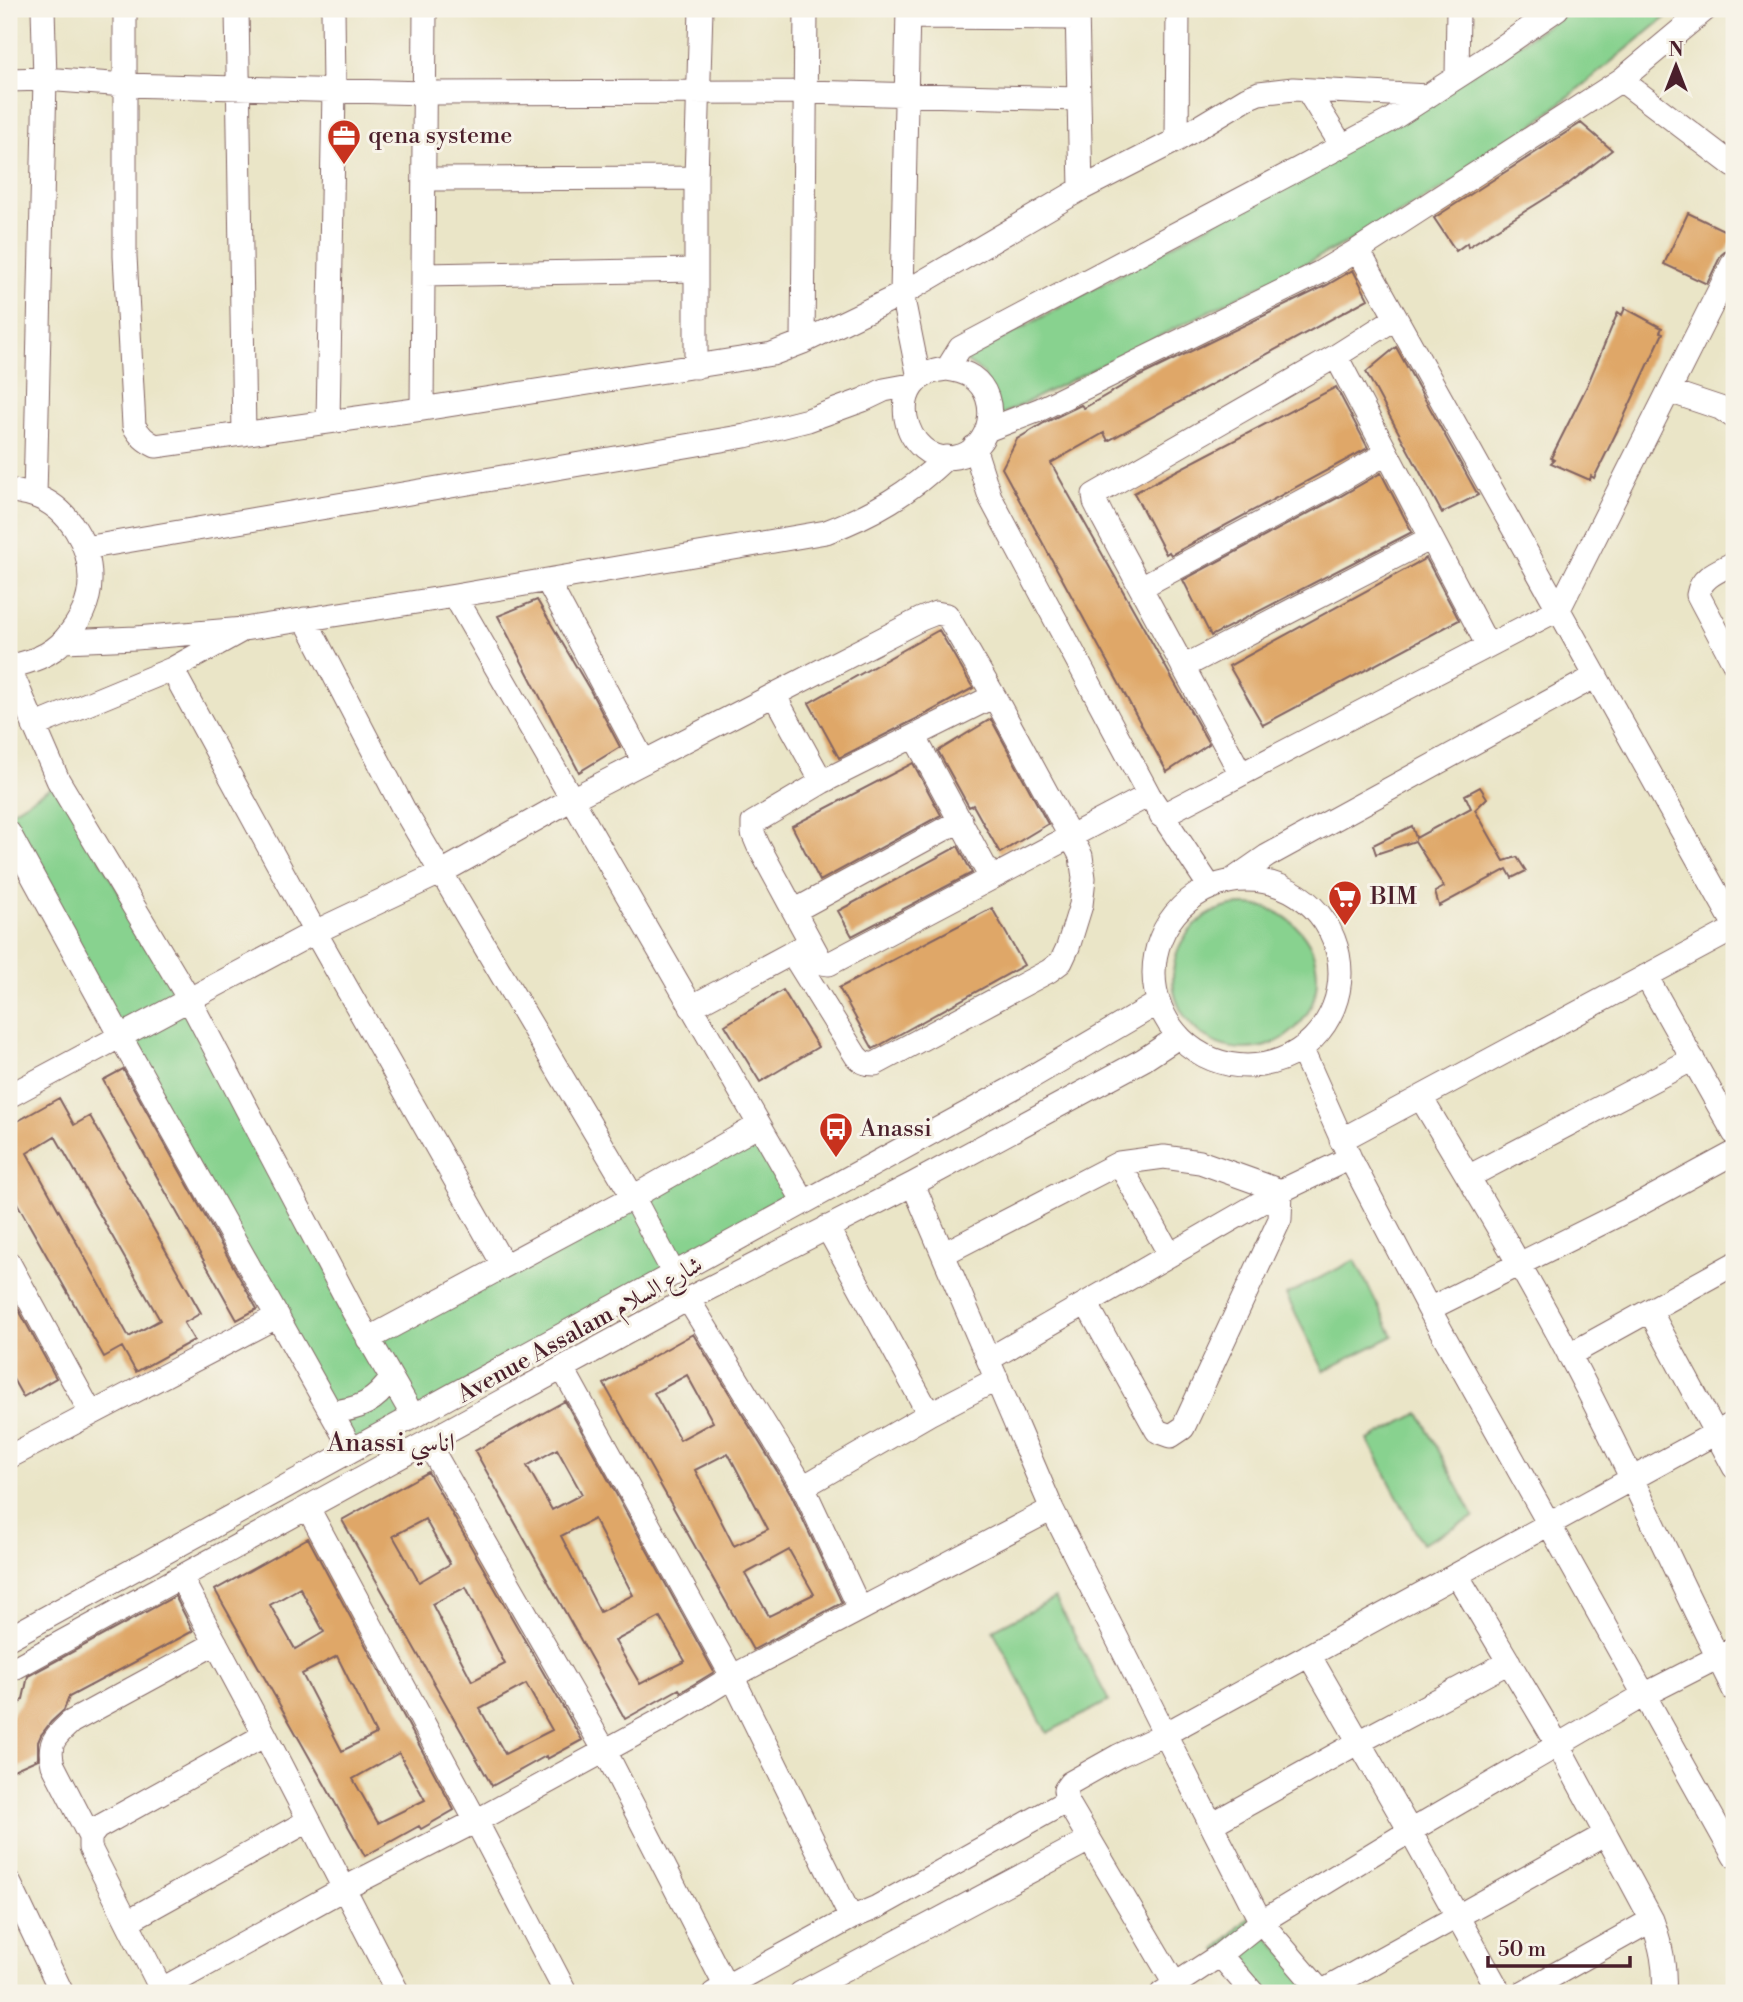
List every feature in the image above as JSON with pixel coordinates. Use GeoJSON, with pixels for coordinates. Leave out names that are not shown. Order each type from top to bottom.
{"type":"FeatureCollection","features":[{"type":"Feature","properties":{"kind":"street"},"geometry":{"type":"LineString","coordinates":[[36,496],[45,79],[43,9]]}},
{"type":"Feature","properties":{"kind":"street"},"geometry":{"type":"LineString","coordinates":[[125,9],[125,256],[134,426],[146,442],[156,446],[422,409],[762,356],[803,342],[902,294],[1081,189],[1177,140],[1247,98],[1277,90],[1428,96]]}},
{"type":"Feature","properties":{"kind":"street"},"geometry":{"type":"LineString","coordinates":[[237,9],[244,434]]}},
{"type":"Feature","properties":{"kind":"street"},"geometry":{"type":"LineString","coordinates":[[328,422],[333,9]]}},
{"type":"Feature","properties":{"kind":"street"},"geometry":{"type":"LineString","coordinates":[[422,409],[425,9]]}},
{"type":"Feature","properties":{"kind":"street"},"geometry":{"type":"LineString","coordinates":[[696,366],[696,177],[701,9]]}},
{"type":"Feature","properties":{"kind":"street"},"geometry":{"type":"LineString","coordinates":[[803,342],[806,9]]}},
{"type":"Feature","properties":{"kind":"street"},"geometry":{"type":"LineString","coordinates":[[1177,140],[1178,9]]}},
{"type":"Feature","properties":{"kind":"street"},"geometry":{"type":"LineString","coordinates":[[1457,77],[1458,9]]}},
{"type":"Feature","properties":{"kind":"street"},"geometry":{"type":"LineString","coordinates":[[85,548],[745,436],[808,420],[928,375],[959,371],[973,378],[983,390],[990,417],[966,448],[930,453],[912,436],[905,413],[906,398],[928,375],[960,348],[1389,121],[1557,9]]}},
{"type":"Feature","properties":{"kind":"street"},"geometry":{"type":"LineString","coordinates":[[64,641],[244,629],[455,596],[826,532],[867,516],[899,497],[966,448],[1321,272],[1621,80],[1706,9]]}},
{"type":"Feature","properties":{"kind":"street"},"geometry":{"type":"LineString","coordinates":[[928,375],[912,345],[902,294],[908,13],[1076,13],[1081,189]]}},
{"type":"Feature","properties":{"kind":"street"},"geometry":{"type":"LineString","coordinates":[[9,80],[45,79],[125,85],[425,93],[806,92],[1079,99]]}},
{"type":"Feature","properties":{"kind":"street"},"geometry":{"type":"LineString","coordinates":[[1621,80],[1734,166]]}},
{"type":"Feature","properties":{"kind":"street"},"geometry":{"type":"LineString","coordinates":[[1307,90],[1342,146]]}},
{"type":"Feature","properties":{"kind":"street"},"geometry":{"type":"LineString","coordinates":[[425,179],[696,177]]}},
{"type":"Feature","properties":{"kind":"street"},"geometry":{"type":"LineString","coordinates":[[803,1487],[929,1414],[1087,1303],[1281,1191],[1421,1098],[1734,927],[1358,250]]}},
{"type":"Feature","properties":{"kind":"street"},"geometry":{"type":"LineString","coordinates":[[1161,816],[1559,609],[1734,261]]}},
{"type":"Feature","properties":{"kind":"street"},"geometry":{"type":"LineString","coordinates":[[424,275],[696,270]]}},
{"type":"Feature","properties":{"kind":"street"},"geometry":{"type":"LineString","coordinates":[[1241,774],[1095,502],[1094,495],[1396,318]]}},
{"type":"Feature","properties":{"kind":"street"},"geometry":{"type":"LineString","coordinates":[[1336,355],[1488,646]]}},
{"type":"Feature","properties":{"kind":"street"},"geometry":{"type":"LineString","coordinates":[[1669,391],[1720,408],[1734,417]]}},
{"type":"Feature","properties":{"kind":"street"},"geometry":{"type":"LineString","coordinates":[[966,448],[1161,816],[1220,884]]}},
{"type":"Feature","properties":{"kind":"street"},"geometry":{"type":"LineString","coordinates":[[1141,587],[1387,453]]}},
{"type":"Feature","properties":{"kind":"street"},"geometry":{"type":"LineString","coordinates":[[9,490],[36,496],[66,517],[85,548],[90,581],[83,614],[64,641],[39,659],[9,667],[34,726],[58,780],[189,999],[368,1339],[413,1416]]}},
{"type":"Feature","properties":{"kind":"street"},"geometry":{"type":"LineString","coordinates":[[1183,667],[1431,538]]}},
{"type":"Feature","properties":{"kind":"street"},"geometry":{"type":"LineString","coordinates":[[1734,563],[1706,578],[1701,583],[1698,595],[1734,663]]}},
{"type":"Feature","properties":{"kind":"street"},"geometry":{"type":"LineString","coordinates":[[547,580],[644,762]]}},
{"type":"Feature","properties":{"kind":"street"},"geometry":{"type":"LineString","coordinates":[[455,596],[804,1202]]}},
{"type":"Feature","properties":{"kind":"street"},"geometry":{"type":"LineString","coordinates":[[9,1096],[315,932],[442,872],[572,799],[922,620],[941,614],[947,615],[954,626],[994,696],[1081,856],[1084,878],[1081,905],[1061,962],[1049,971],[875,1064],[862,1063],[856,1056],[801,948],[794,911],[758,845],[753,833],[753,823],[822,782],[994,696]]}},
{"type":"Feature","properties":{"kind":"street"},"geometry":{"type":"LineString","coordinates":[[305,620],[404,808],[633,1197],[674,1274]]}},
{"type":"Feature","properties":{"kind":"street"},"geometry":{"type":"LineString","coordinates":[[34,726],[172,669],[244,629]]}},
{"type":"Feature","properties":{"kind":"street"},"geometry":{"type":"LineString","coordinates":[[172,669],[315,932],[504,1266]]}},
{"type":"Feature","properties":{"kind":"street"},"geometry":{"type":"LineString","coordinates":[[1220,884],[1267,881],[1300,896],[1326,921],[1340,954],[1340,990],[1327,1024],[1302,1050],[1271,1064],[1237,1067],[1205,1057],[1178,1037],[1166,1021],[1158,1003],[1153,975],[1157,947],[1168,922],[1186,902],[1266,856],[1596,676]]}},
{"type":"Feature","properties":{"kind":"street"},"geometry":{"type":"LineString","coordinates":[[774,695],[822,782]]}},
{"type":"Feature","properties":{"kind":"street"},"geometry":{"type":"LineString","coordinates":[[914,736],[991,878]]}},
{"type":"Feature","properties":{"kind":"street"},"geometry":{"type":"LineString","coordinates":[[801,948],[822,963],[829,964],[1149,795]]}},
{"type":"Feature","properties":{"kind":"street"},"geometry":{"type":"LineString","coordinates":[[794,911],[961,820]]}},
{"type":"Feature","properties":{"kind":"street"},"geometry":{"type":"LineString","coordinates":[[9,833],[352,1450]]}},
{"type":"Feature","properties":{"kind":"street"},"geometry":{"type":"LineString","coordinates":[[691,1007],[801,948]]}},
{"type":"Feature","properties":{"kind":"street"},"geometry":{"type":"LineString","coordinates":[[1646,976],[1734,1133]]}},
{"type":"Feature","properties":{"kind":"street","name":"Avenue Assalam شارع السلام"},"geometry":{"type":"LineString","coordinates":[[9,1638],[1011,1089],[1158,1003]]}},
{"type":"Feature","properties":{"kind":"street","name":"Avenue Assalam شارع السلام"},"geometry":{"type":"LineString","coordinates":[[9,1671],[688,1299],[912,1184],[1143,1060],[1178,1037]]}},
{"type":"Feature","properties":{"kind":"street"},"geometry":{"type":"LineString","coordinates":[[1302,1050],[1345,1149],[1429,1309],[1734,1856]]}},
{"type":"Feature","properties":{"kind":"street"},"geometry":{"type":"LineString","coordinates":[[1468,1177],[1693,1059]]}},
{"type":"Feature","properties":{"kind":"street"},"geometry":{"type":"LineString","coordinates":[[1421,1098],[1569,1355],[1726,1653],[1734,1690]]}},
{"type":"Feature","properties":{"kind":"street"},"geometry":{"type":"LineString","coordinates":[[368,1339],[633,1197],[759,1125]]}},
{"type":"Feature","properties":{"kind":"street"},"geometry":{"type":"LineString","coordinates":[[1429,1309],[1638,1205],[1734,1153]]}},
{"type":"Feature","properties":{"kind":"street"},"geometry":{"type":"LineString","coordinates":[[943,1254],[1119,1163],[1164,1157],[1200,1161],[1281,1191]]}},
{"type":"Feature","properties":{"kind":"street"},"geometry":{"type":"LineString","coordinates":[[1119,1163],[1170,1255]]}},
{"type":"Feature","properties":{"kind":"street"},"geometry":{"type":"LineString","coordinates":[[912,1184],[1052,1509],[1165,1734],[1261,1922],[1321,1993],[1606,1834]]}},
{"type":"Feature","properties":{"kind":"street"},"geometry":{"type":"LineString","coordinates":[[1087,1303],[1157,1431],[1171,1436],[1183,1428],[1280,1219],[1281,1191]]}},
{"type":"Feature","properties":{"kind":"street"},"geometry":{"type":"LineString","coordinates":[[827,1227],[929,1414]]}},
{"type":"Feature","properties":{"kind":"street"},"geometry":{"type":"LineString","coordinates":[[9,1263],[91,1413]]}},
{"type":"Feature","properties":{"kind":"street"},"geometry":{"type":"LineString","coordinates":[[1569,1355],[1734,1264]]}},
{"type":"Feature","properties":{"kind":"street"},"geometry":{"type":"LineString","coordinates":[[688,1299],[803,1487],[860,1609]]}},
{"type":"Feature","properties":{"kind":"street"},"geometry":{"type":"LineString","coordinates":[[1650,1311],[1726,1428],[1734,1467]]}},
{"type":"Feature","properties":{"kind":"street"},"geometry":{"type":"LineString","coordinates":[[9,1457],[278,1316]]}},
{"type":"Feature","properties":{"kind":"street"},"geometry":{"type":"LineString","coordinates":[[563,1369],[732,1676],[851,1918]]}},
{"type":"Feature","properties":{"kind":"street"},"geometry":{"type":"LineString","coordinates":[[332,1412],[349,1410],[366,1403],[381,1393],[391,1379]]}},
{"type":"Feature","properties":{"kind":"street"},"geometry":{"type":"LineString","coordinates":[[1726,1428],[1165,1734],[1070,1783],[1065,1790],[1067,1801],[1169,1990],[1220,1955],[1261,1922],[1410,1831],[1644,1695],[1726,1653]]}},
{"type":"Feature","properties":{"kind":"street"},"geometry":{"type":"LineString","coordinates":[[428,1443],[605,1751],[720,1990],[1067,1801]]}},
{"type":"Feature","properties":{"kind":"street"},"geometry":{"type":"LineString","coordinates":[[307,1508],[566,1993]]}},
{"type":"Feature","properties":{"kind":"street"},"geometry":{"type":"LineString","coordinates":[[216,1643],[71,1722],[57,1735],[50,1752],[53,1765],[90,1837],[90,1848],[128,1921],[160,1992],[345,1888],[476,1821],[665,1718],[732,1676],[1052,1509]]}},
{"type":"Feature","properties":{"kind":"street"},"geometry":{"type":"LineString","coordinates":[[1457,1574],[1558,1745],[1652,1920],[1666,1973],[1664,1993]]}},
{"type":"Feature","properties":{"kind":"street"},"geometry":{"type":"LineString","coordinates":[[181,1578],[345,1888],[390,1991]]}},
{"type":"Feature","properties":{"kind":"street"},"geometry":{"type":"LineString","coordinates":[[1309,1654],[1500,1993]]}},
{"type":"Feature","properties":{"kind":"street"},"geometry":{"type":"LineString","coordinates":[[1212,1824],[1509,1662]]}},
{"type":"Feature","properties":{"kind":"street"},"geometry":{"type":"LineString","coordinates":[[90,1837],[97,1828],[265,1735]]}},
{"type":"Feature","properties":{"kind":"street"},"geometry":{"type":"LineString","coordinates":[[128,1921],[308,1821]]}},
{"type":"Feature","properties":{"kind":"street"},"geometry":{"type":"LineString","coordinates":[[801,1993],[1089,1840]]}},
{"type":"Feature","properties":{"kind":"street"},"geometry":{"type":"LineString","coordinates":[[9,1882],[62,1993]]}},
{"type":"Feature","properties":{"kind":"street"},"geometry":{"type":"LineString","coordinates":[[1522,1993],[1652,1920]]}},
{"type":"Feature","properties":{"kind":"street"},"geometry":{"type":"LineString","coordinates":[[1220,1955],[1253,1993]]}},
{"type":"Feature","properties":{"kind":"green space"},"geometry":{"type":"Polygon","coordinates":[[[1573,9],[1676,9],[1525,132],[1465,176],[1356,238],[999,416],[983,373],[964,360],[1438,95],[1573,9]]]}},
{"type":"Feature","properties":{"kind":"green space"},"geometry":{"type":"Polygon","coordinates":[[[58,783],[368,1339],[759,1125],[804,1202],[352,1450],[9,825],[9,813],[58,783]]]}},
{"type":"Feature","properties":{"kind":"green space"},"geometry":{"type":"Polygon","coordinates":[[[1245,905],[1273,910],[1296,926],[1312,949],[1317,977],[1312,1005],[1296,1028],[1273,1044],[1245,1049],[1217,1044],[1194,1028],[1178,1005],[1173,977],[1178,949],[1194,926],[1217,910],[1245,905]]]}},
{"type":"Feature","properties":{"kind":"green space"},"geometry":{"type":"Polygon","coordinates":[[[1355,1260],[1393,1336],[1324,1371],[1286,1295],[1355,1260]]]}},
{"type":"Feature","properties":{"kind":"green space"},"geometry":{"type":"Polygon","coordinates":[[[1419,1413],[1474,1517],[1422,1544],[1368,1440],[1419,1413]]]}},
{"type":"Feature","properties":{"kind":"green space"},"geometry":{"type":"Polygon","coordinates":[[[1055,1598],[1109,1701],[1047,1733],[993,1630],[1055,1598]]]}},
{"type":"Feature","properties":{"kind":"green space"},"geometry":{"type":"Polygon","coordinates":[[[1249,1917],[1320,1993],[1257,1993],[1216,1949],[1249,1917]]]}},
{"type":"Feature","properties":{"kind":"building"},"geometry":{"type":"Polygon","coordinates":[[[1581,123],[1612,150],[1567,185],[1468,247],[1467,243],[1456,251],[1434,218],[1581,123]]]}},
{"type":"Feature","properties":{"kind":"building"},"geometry":{"type":"Polygon","coordinates":[[[1688,213],[1734,235],[1707,284],[1664,264],[1688,213]]]}},
{"type":"Feature","properties":{"kind":"building"},"geometry":{"type":"Polygon","coordinates":[[[1353,270],[1368,299],[1108,441],[1104,433],[1051,463],[1209,744],[1167,772],[1002,468],[1017,439],[1044,423],[1081,405],[1084,408],[1138,377],[1353,270]]]}},
{"type":"Feature","properties":{"kind":"building"},"geometry":{"type":"Polygon","coordinates":[[[1625,308],[1662,328],[1660,332],[1663,333],[1594,478],[1591,476],[1590,480],[1551,463],[1554,460],[1551,458],[1587,386],[1618,312],[1622,315],[1625,308]]]}},
{"type":"Feature","properties":{"kind":"building"},"geometry":{"type":"Polygon","coordinates":[[[1396,347],[1478,495],[1442,513],[1366,372],[1396,347]]]}},
{"type":"Feature","properties":{"kind":"building"},"geometry":{"type":"Polygon","coordinates":[[[1336,387],[1368,448],[1171,555],[1169,552],[1166,554],[1134,493],[1336,387]]]}},
{"type":"Feature","properties":{"kind":"building"},"geometry":{"type":"Polygon","coordinates":[[[1381,473],[1412,532],[1211,636],[1183,580],[1381,473]]]}},
{"type":"Feature","properties":{"kind":"building"},"geometry":{"type":"Polygon","coordinates":[[[1426,558],[1459,620],[1263,725],[1229,666],[1426,558]]]}},
{"type":"Feature","properties":{"kind":"building"},"geometry":{"type":"Polygon","coordinates":[[[537,600],[620,747],[579,772],[498,616],[537,600]]]}},
{"type":"Feature","properties":{"kind":"building"},"geometry":{"type":"Polygon","coordinates":[[[939,630],[973,688],[839,758],[809,703],[939,630]]]}},
{"type":"Feature","properties":{"kind":"building"},"geometry":{"type":"Polygon","coordinates":[[[991,719],[1048,824],[1000,853],[973,805],[969,807],[938,751],[991,719]]]}},
{"type":"Feature","properties":{"kind":"building"},"geometry":{"type":"Polygon","coordinates":[[[913,763],[941,815],[820,881],[792,826],[913,763]]]}},
{"type":"Feature","properties":{"kind":"building"},"geometry":{"type":"Polygon","coordinates":[[[1480,787],[1487,798],[1475,810],[1504,861],[1517,857],[1526,871],[1512,878],[1507,869],[1439,906],[1435,892],[1444,887],[1415,841],[1376,854],[1373,845],[1412,826],[1416,838],[1471,808],[1465,795],[1480,787]]]}},
{"type":"Feature","properties":{"kind":"building"},"geometry":{"type":"Polygon","coordinates":[[[958,846],[972,873],[852,936],[838,911],[958,846]]]}},
{"type":"Feature","properties":{"kind":"building"},"geometry":{"type":"Polygon","coordinates":[[[992,908],[1024,965],[873,1049],[839,988],[992,908]]]}},
{"type":"Feature","properties":{"kind":"building"},"geometry":{"type":"Polygon","coordinates":[[[783,990],[818,1047],[760,1082],[725,1025],[783,990]]]}},
{"type":"Feature","properties":{"kind":"building"},"geometry":{"type":"Polygon","coordinates":[[[123,1069],[257,1309],[237,1320],[103,1080],[123,1069]]]}},
{"type":"Feature","properties":{"kind":"building"},"geometry":{"type":"Polygon","coordinates":[[[59,1098],[74,1125],[90,1116],[201,1313],[184,1323],[194,1340],[136,1372],[122,1347],[104,1357],[9,1189],[9,1126],[59,1098]],[[55,1136],[27,1153],[129,1337],[160,1320],[55,1136]]]}},
{"type":"Feature","properties":{"kind":"building"},"geometry":{"type":"Polygon","coordinates":[[[9,1292],[56,1378],[23,1397],[9,1372],[9,1292]]]}},
{"type":"Feature","properties":{"kind":"building"},"geometry":{"type":"Polygon","coordinates":[[[693,1334],[791,1494],[842,1603],[753,1650],[604,1384],[693,1334]],[[687,1375],[654,1393],[680,1440],[713,1422],[687,1375]],[[728,1453],[695,1470],[734,1546],[768,1529],[728,1453]],[[789,1550],[745,1574],[769,1616],[814,1594],[789,1550]]]}},
{"type":"Feature","properties":{"kind":"building"},"geometry":{"type":"Polygon","coordinates":[[[565,1401],[714,1672],[681,1692],[679,1689],[625,1719],[475,1451],[565,1401]],[[557,1449],[527,1466],[552,1510],[582,1494],[557,1449]],[[594,1519],[561,1536],[600,1612],[633,1595],[594,1519]],[[660,1617],[615,1641],[640,1684],[685,1661],[660,1617]]]}},
{"type":"Feature","properties":{"kind":"building"},"geometry":{"type":"Polygon","coordinates":[[[428,1472],[582,1740],[547,1759],[546,1756],[492,1786],[342,1520],[428,1472]],[[425,1519],[393,1536],[419,1582],[450,1564],[425,1519]],[[466,1587],[432,1604],[472,1681],[505,1664],[466,1587]],[[526,1684],[480,1709],[505,1754],[552,1730],[526,1684]]]}},
{"type":"Feature","properties":{"kind":"building"},"geometry":{"type":"Polygon","coordinates":[[[308,1538],[454,1810],[365,1856],[215,1590],[308,1538]],[[300,1588],[270,1605],[295,1649],[324,1632],[300,1588]],[[337,1656],[302,1674],[342,1751],[376,1734],[337,1656]],[[399,1753],[353,1779],[378,1823],[425,1800],[399,1753]]]}},
{"type":"Feature","properties":{"kind":"building"},"geometry":{"type":"Polygon","coordinates":[[[175,1596],[193,1631],[69,1697],[64,1710],[41,1735],[38,1742],[38,1759],[9,1772],[9,1718],[23,1699],[28,1676],[175,1596]]]}},
{"type":"Feature","properties":{"kind":"place","name":"qena systeme"},"geometry":{"type":"Point","coordinates":[344,166]}},
{"type":"Feature","properties":{"kind":"place","name":"BIM"},"geometry":{"type":"Point","coordinates":[1345,927]}},
{"type":"Feature","properties":{"kind":"place","name":"Anassi"},"geometry":{"type":"Point","coordinates":[836,1159]}},
{"type":"Feature","properties":{"kind":"district","name":"Anassi اناسي"},"geometry":{"type":"Point","coordinates":[391,1443]}}]}
